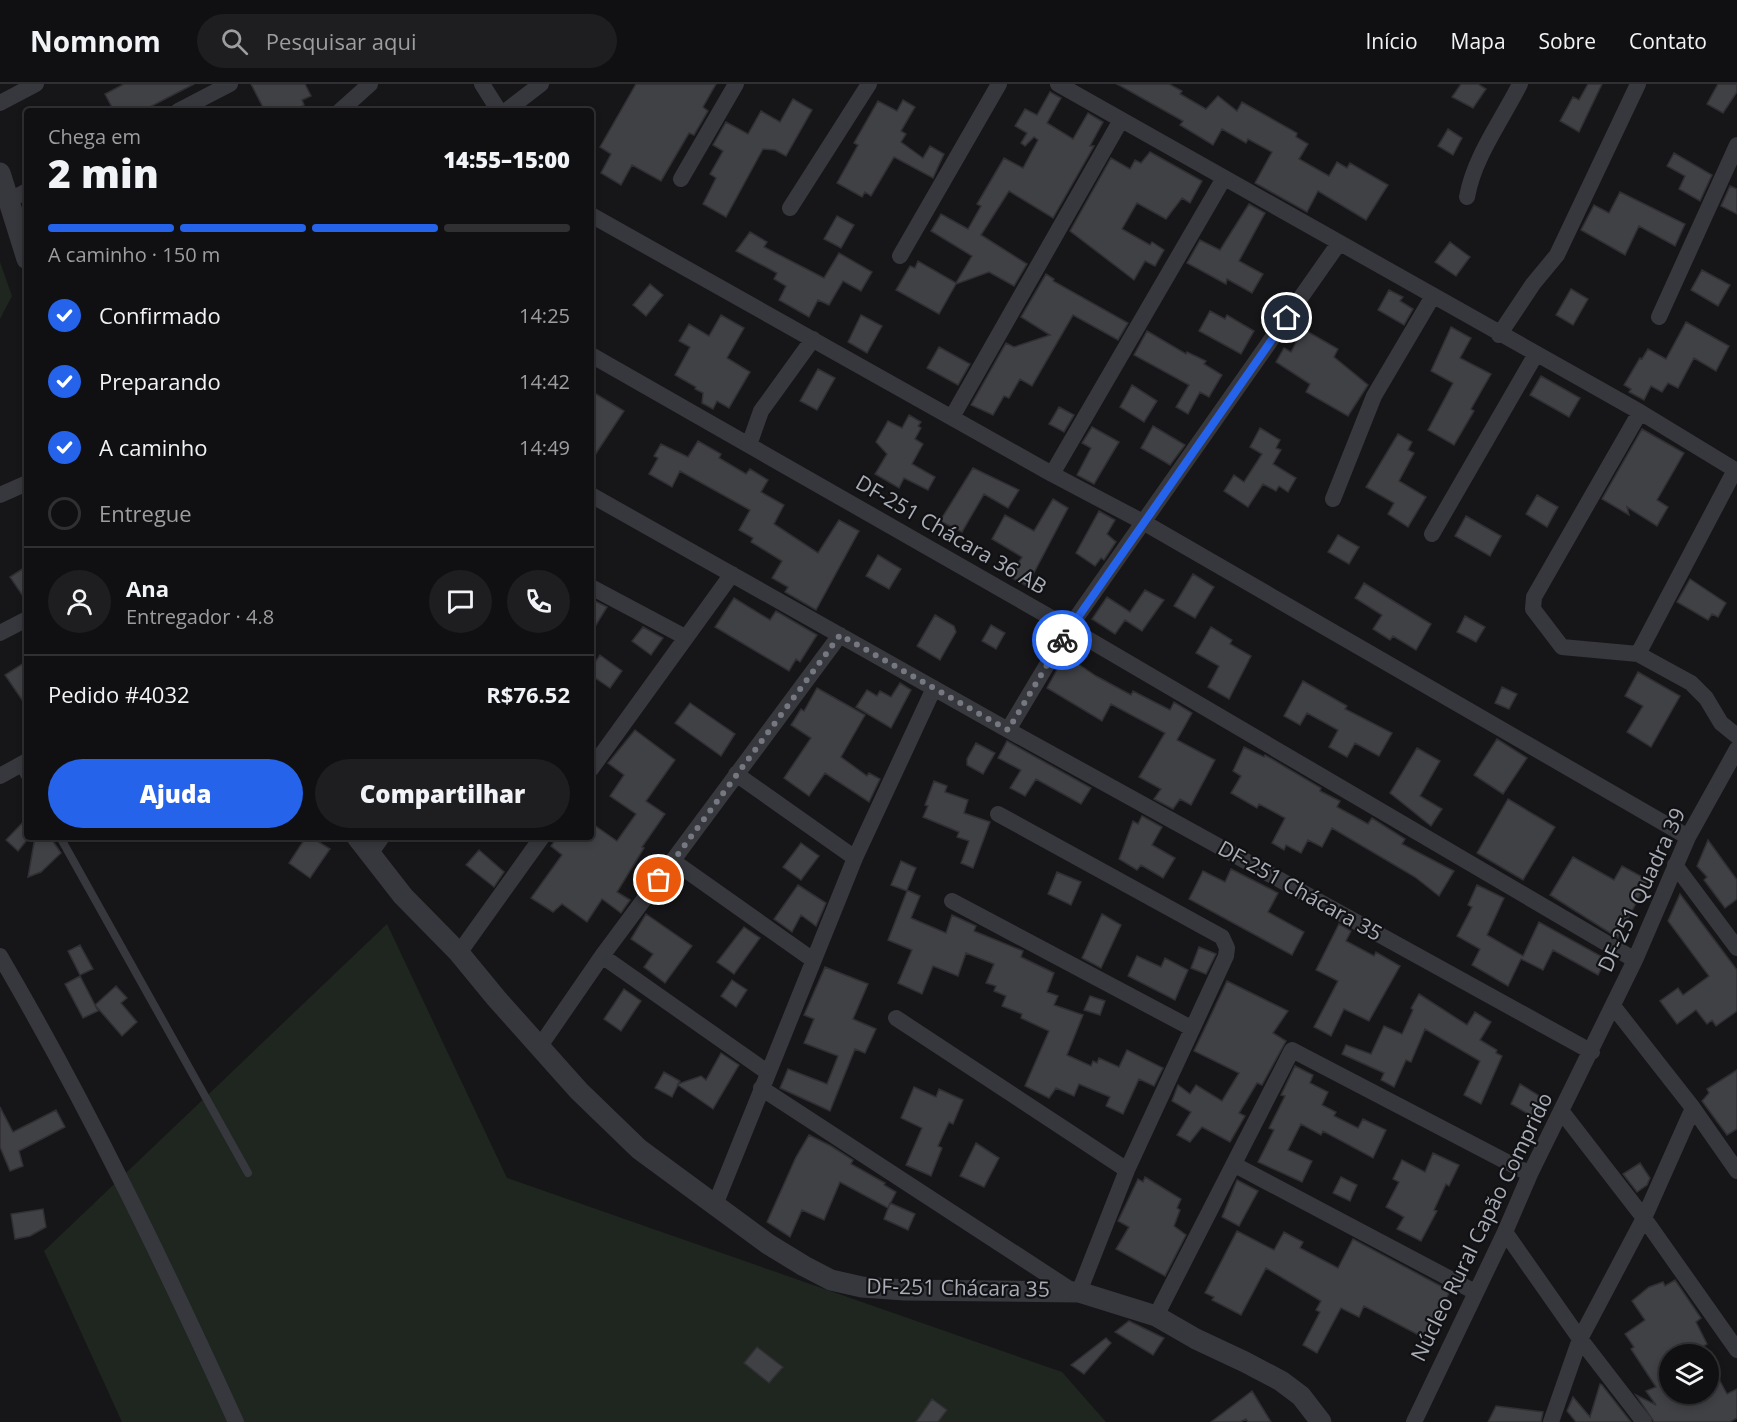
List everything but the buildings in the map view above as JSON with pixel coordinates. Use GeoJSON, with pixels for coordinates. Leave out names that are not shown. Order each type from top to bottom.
{"type":"FeatureCollection","features":[{"type":"Feature","properties":{"kind":"street"},"geometry":{"type":"LineString","coordinates":[[0,103],[36,84]]}},
{"type":"Feature","properties":{"kind":"street"},"geometry":{"type":"LineString","coordinates":[[184,108],[230,84]]}},
{"type":"Feature","properties":{"kind":"street"},"geometry":{"type":"LineString","coordinates":[[343,108],[370,84]]}},
{"type":"Feature","properties":{"kind":"street"},"geometry":{"type":"LineString","coordinates":[[482,84],[497,108]]}},
{"type":"Feature","properties":{"kind":"street"},"geometry":{"type":"LineString","coordinates":[[510,108],[541,84]]}},
{"type":"Feature","properties":{"kind":"street"},"geometry":{"type":"LineString","coordinates":[[681,179],[736,84]]}},
{"type":"Feature","properties":{"kind":"street"},"geometry":{"type":"LineString","coordinates":[[790,208],[869,84]]}},
{"type":"Feature","properties":{"kind":"street"},"geometry":{"type":"LineString","coordinates":[[900,256],[999,84]]}},
{"type":"Feature","properties":{"kind":"street"},"geometry":{"type":"LineString","coordinates":[[1058,84],[1499,335],[1640,412],[1736,471],[1638,654]]}},
{"type":"Feature","properties":{"kind":"street"},"geometry":{"type":"LineString","coordinates":[[1467,197],[1470,182],[1488,143],[1520,84]]}},
{"type":"Feature","properties":{"kind":"street"},"geometry":{"type":"LineString","coordinates":[[1499,335],[1533,284],[1557,255],[1638,84]]}},
{"type":"Feature","properties":{"kind":"street"},"geometry":{"type":"LineString","coordinates":[[952,417],[1121,120]]}},
{"type":"Feature","properties":{"kind":"street"},"geometry":{"type":"LineString","coordinates":[[1659,317],[1737,145]]}},
{"type":"Feature","properties":{"kind":"street"},"geometry":{"type":"LineString","coordinates":[[0,173],[24,251]]}},
{"type":"Feature","properties":{"kind":"street"},"geometry":{"type":"LineString","coordinates":[[1052,474],[1224,178]]}},
{"type":"Feature","properties":{"kind":"street"},"geometry":{"type":"LineString","coordinates":[[8,201],[24,193]]}},
{"type":"Feature","properties":{"kind":"street"},"geometry":{"type":"LineString","coordinates":[[594,216],[1052,474],[1143,522],[1688,837]]}},
{"type":"Feature","properties":{"kind":"street"},"geometry":{"type":"LineString","coordinates":[[1008,730],[1069,628],[1339,243]]}},
{"type":"Feature","properties":{"kind":"street"},"geometry":{"type":"LineString","coordinates":[[1333,499],[1374,396],[1433,296]]}},
{"type":"Feature","properties":{"kind":"street"},"geometry":{"type":"LineString","coordinates":[[749,445],[761,411],[813,339]]}},
{"type":"Feature","properties":{"kind":"street"},"geometry":{"type":"LineString","coordinates":[[1432,534],[1536,354]]}},
{"type":"Feature","properties":{"kind":"street","name":"DF-251 Chácara 36 AB"},"geometry":{"type":"LineString","coordinates":[[594,357],[1069,628]]}},
{"type":"Feature","properties":{"kind":"street"},"geometry":{"type":"LineString","coordinates":[[1640,412],[1532,603],[1533,609],[1562,647],[1638,654],[1692,683],[1706,698],[1721,723],[1737,736]]}},
{"type":"Feature","properties":{"kind":"street"},"geometry":{"type":"LineString","coordinates":[[0,495],[24,484]]}},
{"type":"Feature","properties":{"kind":"street","name":"DF-251 Chácara 35"},"geometry":{"type":"LineString","coordinates":[[594,497],[1008,730],[1592,1052]]}},
{"type":"Feature","properties":{"kind":"street"},"geometry":{"type":"LineString","coordinates":[[594,765],[732,574]]}},
{"type":"Feature","properties":{"kind":"street"},"geometry":{"type":"LineString","coordinates":[[594,589],[685,637]]}},
{"type":"Feature","properties":{"kind":"street"},"geometry":{"type":"LineString","coordinates":[[0,633],[24,621]]}},
{"type":"Feature","properties":{"kind":"street"},"geometry":{"type":"LineString","coordinates":[[1069,628],[1635,960]]}},
{"type":"Feature","properties":{"kind":"street"},"geometry":{"type":"LineString","coordinates":[[540,1046],[602,956],[840,635]]}},
{"type":"Feature","properties":{"kind":"street"},"geometry":{"type":"LineString","coordinates":[[715,1205],[855,858],[934,688]]}},
{"type":"Feature","properties":{"kind":"street","name":"DF-251 Quadra 39"},"geometry":{"type":"LineString","coordinates":[[1592,1052],[1688,837],[1737,749]]}},
{"type":"Feature","properties":{"kind":"street"},"geometry":{"type":"LineString","coordinates":[[0,776],[23,763]]}},
{"type":"Feature","properties":{"kind":"street"},"geometry":{"type":"LineString","coordinates":[[736,774],[855,858]]}},
{"type":"Feature","properties":{"kind":"street"},"geometry":{"type":"LineString","coordinates":[[998,814],[1222,936],[1227,948],[1226,956],[1191,1028],[1075,1291],[1156,1317],[1281,1381],[1301,1396],[1321,1422]]}},
{"type":"Feature","properties":{"kind":"street"},"geometry":{"type":"LineString","coordinates":[[459,953],[540,840]]}},
{"type":"Feature","properties":{"kind":"street","name":"DF-251 Chácara 35"},"geometry":{"type":"LineString","coordinates":[[376,845],[403,896],[459,953],[579,1091],[639,1149],[804,1266],[841,1282],[862,1287],[905,1290],[1075,1291]]}},
{"type":"Feature","properties":{"kind":"street"},"geometry":{"type":"LineString","coordinates":[[673,861],[813,960]]}},
{"type":"Feature","properties":{"kind":"street"},"geometry":{"type":"LineString","coordinates":[[1675,865],[1737,948]]}},
{"type":"Feature","properties":{"kind":"street"},"geometry":{"type":"LineString","coordinates":[[952,901],[1191,1028]]}},
{"type":"Feature","properties":{"kind":"street"},"geometry":{"type":"LineString","coordinates":[[0,956],[35,1016],[171,1279],[236,1422]]}},
{"type":"Feature","properties":{"kind":"street"},"geometry":{"type":"LineString","coordinates":[[602,956],[767,1072]]}},
{"type":"Feature","properties":{"kind":"street"},"geometry":{"type":"LineString","coordinates":[[1613,1006],[1693,1108],[1737,1171]]}},
{"type":"Feature","properties":{"kind":"street"},"geometry":{"type":"LineString","coordinates":[[896,1018],[1127,1170]]}},
{"type":"Feature","properties":{"kind":"street"},"geometry":{"type":"LineString","coordinates":[[1156,1317],[1292,1050],[1530,1174]]}},
{"type":"Feature","properties":{"kind":"street","name":"Núcleo Rural Capão Comprido"},"geometry":{"type":"LineString","coordinates":[[1414,1422],[1505,1232],[1530,1174],[1592,1052]]}},
{"type":"Feature","properties":{"kind":"street","name":"DF-251 Chácara 35"},"geometry":{"type":"LineString","coordinates":[[761,1088],[1075,1291]]}},
{"type":"Feature","properties":{"kind":"street"},"geometry":{"type":"LineString","coordinates":[[1551,1422],[1580,1339],[1644,1218],[1693,1108]]}},
{"type":"Feature","properties":{"kind":"street"},"geometry":{"type":"LineString","coordinates":[[1562,1112],[1644,1218],[1737,1350]]}},
{"type":"Feature","properties":{"kind":"street"},"geometry":{"type":"LineString","coordinates":[[1235,1165],[1475,1292]]}},
{"type":"Feature","properties":{"kind":"street"},"geometry":{"type":"LineString","coordinates":[[1505,1232],[1580,1339],[1644,1422]]}},
{"type":"Feature","properties":{"kind":"lane"},"geometry":{"type":"LineString","coordinates":[[62,840],[248,1173]]}},
{"type":"Feature","properties":{"kind":"shaded area"},"geometry":{"type":"Polygon","coordinates":[[[0,262],[12,296],[0,319],[0,262]]]}},
{"type":"Feature","properties":{"kind":"shaded area"},"geometry":{"type":"Polygon","coordinates":[[[387,924],[507,1178],[1062,1372],[1106,1422],[122,1422],[44,1251],[387,924]]]}},
{"type":"Feature","properties":{"kind":"way so far"},"geometry":{"type":"LineString","coordinates":[[659,880],[840,635],[1008,730],[1062,640]]}},
{"type":"Feature","properties":{"kind":"route"},"geometry":{"type":"LineString","coordinates":[[1062,640],[1287,318]]}}]}
